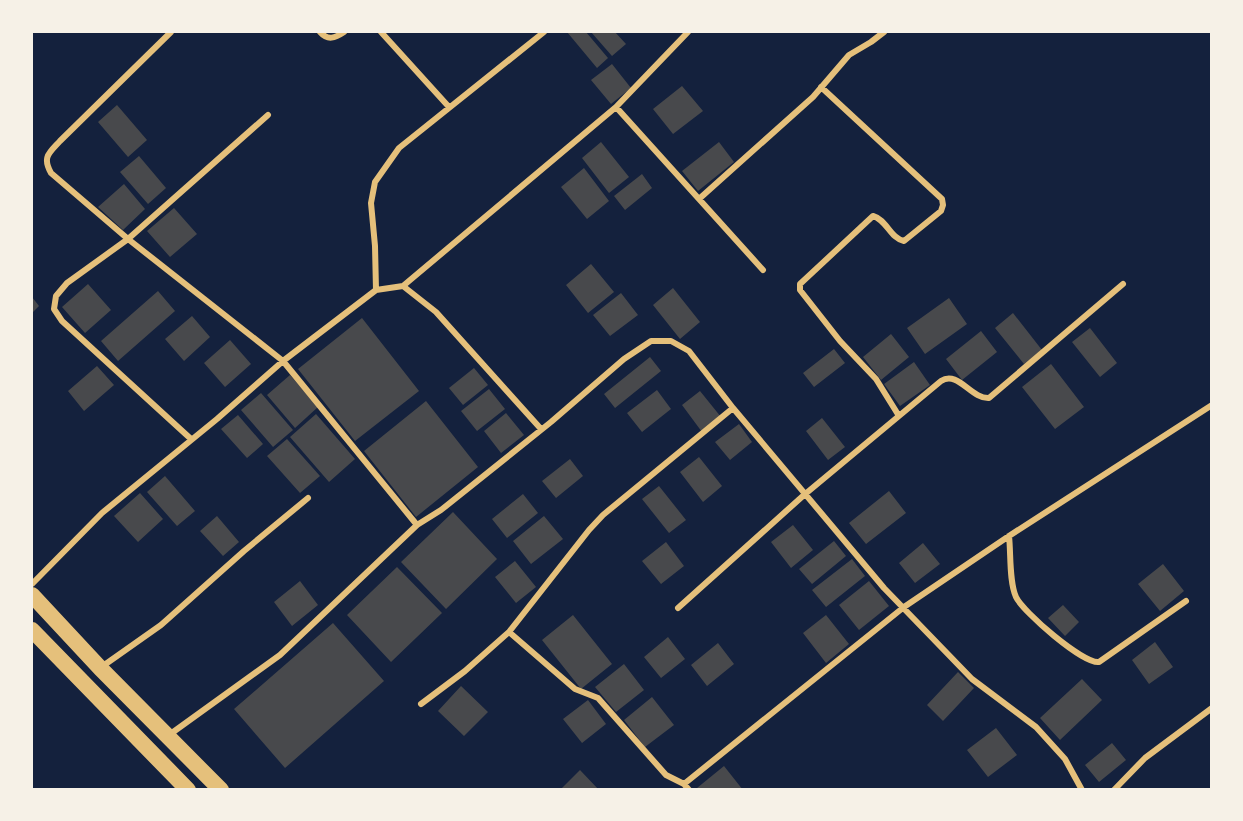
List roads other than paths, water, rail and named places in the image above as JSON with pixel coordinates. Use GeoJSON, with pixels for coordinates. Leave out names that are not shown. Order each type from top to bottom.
{"type":"FeatureCollection","features":[{"type":"Feature","properties":{"kind":"highway"},"geometry":{"type":"LineString","coordinates":[[32,595],[100,668],[221,789]]}},
{"type":"Feature","properties":{"kind":"highway"},"geometry":{"type":"LineString","coordinates":[[32,630],[188,789]]}},
{"type":"Feature","properties":{"kind":"street"},"geometry":{"type":"LineString","coordinates":[[171,32],[47,154],[46,164],[51,173],[128,238],[283,361],[417,525]]}},
{"type":"Feature","properties":{"kind":"street"},"geometry":{"type":"LineString","coordinates":[[320,32],[330,38],[335,38],[344,32]]}},
{"type":"Feature","properties":{"kind":"street"},"geometry":{"type":"LineString","coordinates":[[381,32],[449,107]]}},
{"type":"Feature","properties":{"kind":"street"},"geometry":{"type":"LineString","coordinates":[[376,290],[375,246],[370,203],[375,182],[399,148],[544,32]]}},
{"type":"Feature","properties":{"kind":"street"},"geometry":{"type":"LineString","coordinates":[[32,584],[102,513],[217,419],[283,361],[376,290],[403,286],[616,107],[688,32]]}},
{"type":"Feature","properties":{"kind":"street"},"geometry":{"type":"LineString","coordinates":[[699,199],[821,87],[849,55],[884,32]]}},
{"type":"Feature","properties":{"kind":"street"},"geometry":{"type":"LineString","coordinates":[[821,87],[942,199],[941,211],[904,241],[896,238],[878,218],[873,216],[800,284],[800,290],[840,341],[876,379],[899,416]]}},
{"type":"Feature","properties":{"kind":"street"},"geometry":{"type":"LineString","coordinates":[[616,107],[763,270]]}},
{"type":"Feature","properties":{"kind":"street"},"geometry":{"type":"LineString","coordinates":[[191,439],[62,321],[54,309],[56,296],[67,283],[128,238],[268,115]]}},
{"type":"Feature","properties":{"kind":"street"},"geometry":{"type":"LineString","coordinates":[[678,608],[804,495],[946,378],[952,378],[977,396],[989,398],[1123,284]]}},
{"type":"Feature","properties":{"kind":"street"},"geometry":{"type":"LineString","coordinates":[[403,286],[436,312],[541,429]]}},
{"type":"Feature","properties":{"kind":"street"},"geometry":{"type":"LineString","coordinates":[[168,735],[280,655],[417,525],[441,510],[624,359],[651,341],[672,340],[689,351],[804,495],[884,588],[972,679],[1036,727],[1065,759],[1082,789]]}},
{"type":"Feature","properties":{"kind":"street"},"geometry":{"type":"LineString","coordinates":[[509,632],[575,689],[598,699],[666,775],[686,787],[904,607],[1212,405]]}},
{"type":"Feature","properties":{"kind":"street"},"geometry":{"type":"LineString","coordinates":[[421,704],[465,672],[509,632],[603,515],[733,408]]}},
{"type":"Feature","properties":{"kind":"street"},"geometry":{"type":"LineString","coordinates":[[100,668],[161,625],[308,498]]}},
{"type":"Feature","properties":{"kind":"street"},"geometry":{"type":"LineString","coordinates":[[1009,536],[1013,589],[1018,601],[1055,637],[1090,661],[1099,662],[1186,601]]}},
{"type":"Feature","properties":{"kind":"street"},"geometry":{"type":"LineString","coordinates":[[1114,789],[1145,758],[1212,708]]}}]}
